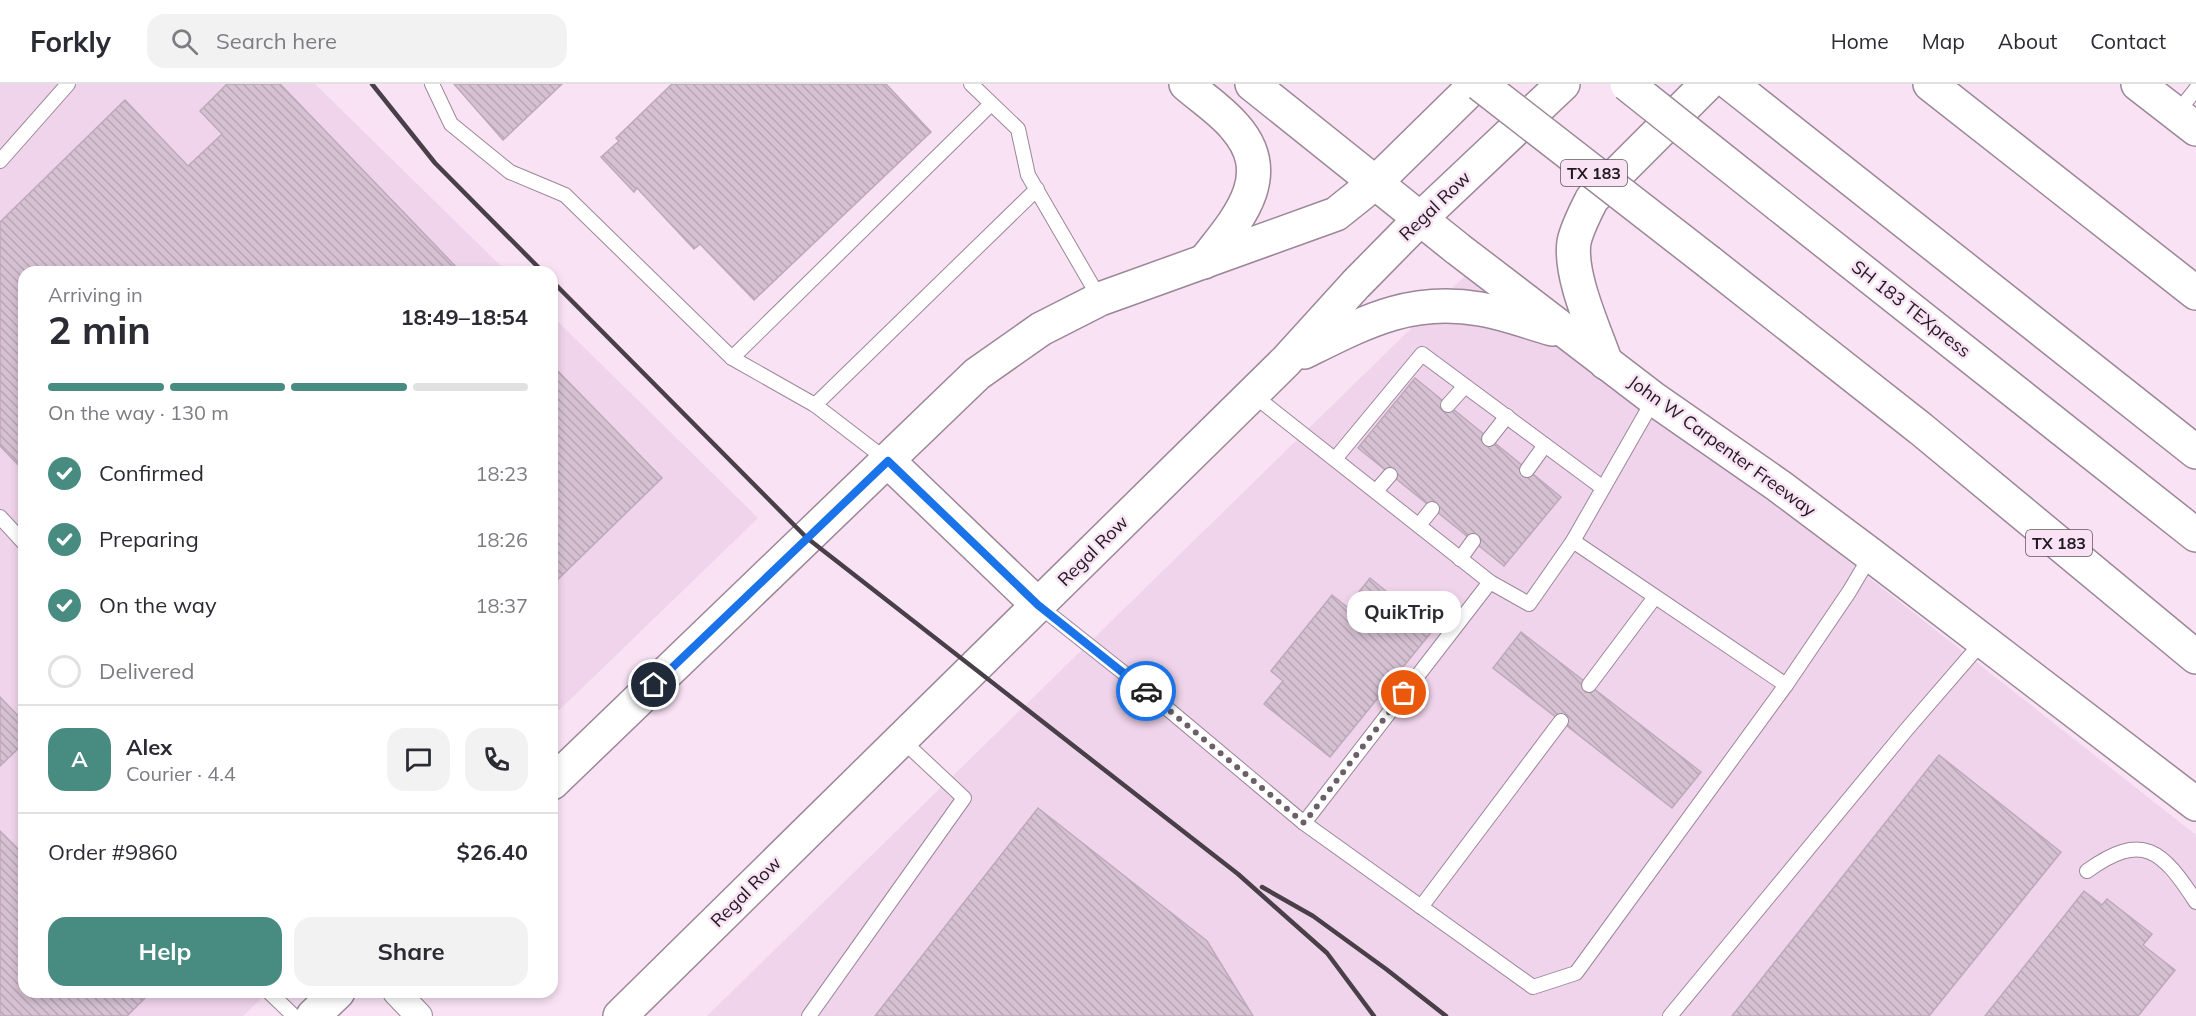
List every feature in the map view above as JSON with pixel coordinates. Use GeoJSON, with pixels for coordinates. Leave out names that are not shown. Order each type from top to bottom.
{"type":"FeatureCollection","features":[{"type":"Feature","properties":{"kind":"main road"},"geometry":{"type":"LineString","coordinates":[[1186,84],[1235,127],[1249,148],[1254,166],[1250,195],[1241,214],[1204,262]]}},
{"type":"Feature","properties":{"kind":"main road","name":"John W Carpenter Freeway"},"geometry":{"type":"LineString","coordinates":[[1252,84],[1606,363],[1779,486],[2196,804]]}},
{"type":"Feature","properties":{"kind":"main road"},"geometry":{"type":"LineString","coordinates":[[558,777],[977,374],[1041,329],[1100,299],[1150,279],[1336,214],[1376,182],[1478,84]]}},
{"type":"Feature","properties":{"kind":"main road","name":"TX 183"},"geometry":{"type":"LineString","coordinates":[[1478,84],[1921,429],[2196,657]]}},
{"type":"Feature","properties":{"kind":"main road","name":"Regal Row"},"geometry":{"type":"LineString","coordinates":[[620,1016],[1286,361],[1421,218],[1563,84]]}},
{"type":"Feature","properties":{"kind":"main road","name":"SH 183 TEXpress"},"geometry":{"type":"LineString","coordinates":[[1627,84],[2196,535]]}},
{"type":"Feature","properties":{"kind":"main road"},"geometry":{"type":"LineString","coordinates":[[1606,363],[1577,279],[1574,243],[1582,218],[1592,199],[1707,84]]}},
{"type":"Feature","properties":{"kind":"main road"},"geometry":{"type":"LineString","coordinates":[[1731,84],[2196,452]]}},
{"type":"Feature","properties":{"kind":"main road"},"geometry":{"type":"LineString","coordinates":[[1930,84],[2196,293]]}},
{"type":"Feature","properties":{"kind":"main road"},"geometry":{"type":"LineString","coordinates":[[2138,84],[2189,111]]}},
{"type":"Feature","properties":{"kind":"main road"},"geometry":{"type":"LineString","coordinates":[[1286,361],[1371,321],[1404,309],[1426,305],[1482,309],[1568,334]]}},
{"type":"Feature","properties":{"kind":"main road"},"geometry":{"type":"LineString","coordinates":[[888,461],[1038,605]]}},
{"type":"Feature","properties":{"kind":"main road"},"geometry":{"type":"LineString","coordinates":[[313,1016],[332,998]]}},
{"type":"Feature","properties":{"kind":"street"},"geometry":{"type":"LineString","coordinates":[[402,998],[419,1016]]}},
{"type":"Feature","properties":{"kind":"lane"},"geometry":{"type":"LineString","coordinates":[[0,160],[68,84]]}},
{"type":"Feature","properties":{"kind":"lane"},"geometry":{"type":"LineString","coordinates":[[432,84],[451,124],[510,172],[565,195],[732,358],[815,405],[888,461]]}},
{"type":"Feature","properties":{"kind":"lane"},"geometry":{"type":"LineString","coordinates":[[971,84],[1018,129],[1028,175],[1100,299]]}},
{"type":"Feature","properties":{"kind":"lane"},"geometry":{"type":"LineString","coordinates":[[732,358],[992,104]]}},
{"type":"Feature","properties":{"kind":"lane"},"geometry":{"type":"LineString","coordinates":[[815,405],[1037,189]]}},
{"type":"Feature","properties":{"kind":"lane"},"geometry":{"type":"LineString","coordinates":[[1335,459],[1422,354],[1603,488]]}},
{"type":"Feature","properties":{"kind":"lane"},"geometry":{"type":"LineString","coordinates":[[1448,405],[1466,386]]}},
{"type":"Feature","properties":{"kind":"lane"},"geometry":{"type":"LineString","coordinates":[[1252,394],[1490,582],[1529,604],[1573,541],[1654,399]]}},
{"type":"Feature","properties":{"kind":"lane"},"geometry":{"type":"LineString","coordinates":[[1489,439],[1506,416]]}},
{"type":"Feature","properties":{"kind":"lane"},"geometry":{"type":"LineString","coordinates":[[1527,470],[1545,445]]}},
{"type":"Feature","properties":{"kind":"lane"},"geometry":{"type":"LineString","coordinates":[[1376,491],[1390,475]]}},
{"type":"Feature","properties":{"kind":"lane"},"geometry":{"type":"LineString","coordinates":[[1419,525],[1432,509]]}},
{"type":"Feature","properties":{"kind":"lane"},"geometry":{"type":"LineString","coordinates":[[0,517],[18,536]]}},
{"type":"Feature","properties":{"kind":"lane"},"geometry":{"type":"LineString","coordinates":[[1460,559],[1473,541]]}},
{"type":"Feature","properties":{"kind":"lane"},"geometry":{"type":"LineString","coordinates":[[1573,541],[1786,684]]}},
{"type":"Feature","properties":{"kind":"lane"},"geometry":{"type":"LineString","coordinates":[[1038,605],[1144,689],[1304,823],[1533,987],[1576,973],[1786,684],[1849,592],[1871,555]]}},
{"type":"Feature","properties":{"kind":"lane"},"geometry":{"type":"LineString","coordinates":[[1304,823],[1490,582]]}},
{"type":"Feature","properties":{"kind":"lane"},"geometry":{"type":"LineString","coordinates":[[1589,684],[1655,597]]}},
{"type":"Feature","properties":{"kind":"lane"},"geometry":{"type":"LineString","coordinates":[[1670,1016],[1907,729],[1983,641]]}},
{"type":"Feature","properties":{"kind":"lane"},"geometry":{"type":"LineString","coordinates":[[1421,907],[1561,721]]}},
{"type":"Feature","properties":{"kind":"lane"},"geometry":{"type":"LineString","coordinates":[[809,1016],[964,798],[901,739]]}},
{"type":"Feature","properties":{"kind":"lane"},"geometry":{"type":"LineString","coordinates":[[2087,871],[2119,851],[2136,849],[2152,853],[2166,862],[2196,902]]}},
{"type":"Feature","properties":{"kind":"lane"},"geometry":{"type":"LineString","coordinates":[[275,998],[294,1016]]}},
{"type":"Feature","properties":{"kind":"shaded area"},"geometry":{"type":"Polygon","coordinates":[[[0,84],[315,84],[501,266],[18,266],[18,998],[262,998],[243,1016],[0,1016],[0,84]]]}},
{"type":"Feature","properties":{"kind":"shaded area"},"geometry":{"type":"Polygon","coordinates":[[[1474,267],[2196,835],[2196,1016],[707,1016],[1474,267]]]}},
{"type":"Feature","properties":{"kind":"shaded area"},"geometry":{"type":"Polygon","coordinates":[[[558,322],[758,518],[558,711],[558,322]]]}},
{"type":"Feature","properties":{"kind":"building"},"geometry":{"type":"Polygon","coordinates":[[[227,84],[280,84],[455,266],[18,266],[18,465],[0,446],[0,222],[125,100],[188,166],[222,134],[200,111],[227,84]]]}},
{"type":"Feature","properties":{"kind":"building"},"geometry":{"type":"Polygon","coordinates":[[[454,84],[562,84],[503,140],[454,84]]]}},
{"type":"Feature","properties":{"kind":"building"},"geometry":{"type":"Polygon","coordinates":[[[672,84],[886,84],[931,132],[754,300],[700,244],[694,249],[637,188],[634,192],[601,157],[619,141],[616,138],[672,84]]]}},
{"type":"Feature","properties":{"kind":"building"},"geometry":{"type":"Polygon","coordinates":[[[558,371],[662,478],[558,579],[558,371]]]}},
{"type":"Feature","properties":{"kind":"building"},"geometry":{"type":"Polygon","coordinates":[[[1415,378],[1561,497],[1504,566],[1358,448],[1415,378]]]}},
{"type":"Feature","properties":{"kind":"building"},"geometry":{"type":"Polygon","coordinates":[[[1370,578],[1433,630],[1330,757],[1264,704],[1283,681],[1271,671],[1332,595],[1347,607],[1370,578]]]}},
{"type":"Feature","properties":{"kind":"building"},"geometry":{"type":"Polygon","coordinates":[[[1521,632],[1701,772],[1672,808],[1493,668],[1521,632]]]}},
{"type":"Feature","properties":{"kind":"building"},"geometry":{"type":"Polygon","coordinates":[[[0,697],[18,716],[18,749],[0,766],[0,697]]]}},
{"type":"Feature","properties":{"kind":"building"},"geometry":{"type":"Polygon","coordinates":[[[1939,755],[2061,852],[1929,1016],[1732,1016],[1939,755]]]}},
{"type":"Feature","properties":{"kind":"building"},"geometry":{"type":"Polygon","coordinates":[[[1038,808],[1207,941],[1253,1016],[875,1016],[1038,808]]]}},
{"type":"Feature","properties":{"kind":"building"},"geometry":{"type":"Polygon","coordinates":[[[0,831],[18,849],[18,998],[145,998],[127,1016],[0,1016],[0,831]]]}},
{"type":"Feature","properties":{"kind":"building"},"geometry":{"type":"Polygon","coordinates":[[[2084,891],[2102,905],[2107,899],[2152,934],[2143,945],[2175,970],[2138,1016],[1985,1016],[2084,891]]]}},
{"type":"Feature","properties":{"kind":"railway"},"geometry":{"type":"LineString","coordinates":[[372,84],[435,163],[537,266]]}},
{"type":"Feature","properties":{"kind":"railway"},"geometry":{"type":"LineString","coordinates":[[558,287],[807,538],[1238,874],[1327,953],[1374,1016]]}},
{"type":"Feature","properties":{"kind":"railway"},"geometry":{"type":"LineString","coordinates":[[1262,887],[1313,916],[1446,1016]]}},
{"type":"Feature","properties":{"kind":"way so far"},"geometry":{"type":"LineString","coordinates":[[1146,691],[1304,823],[1404,693]]}},
{"type":"Feature","properties":{"kind":"place","name":"QuikTrip"},"geometry":{"type":"Point","coordinates":[1404,693]}},
{"type":"Feature","properties":{"kind":"route"},"geometry":{"type":"LineString","coordinates":[[654,685],[888,461],[1038,605],[1146,691]]}}]}
